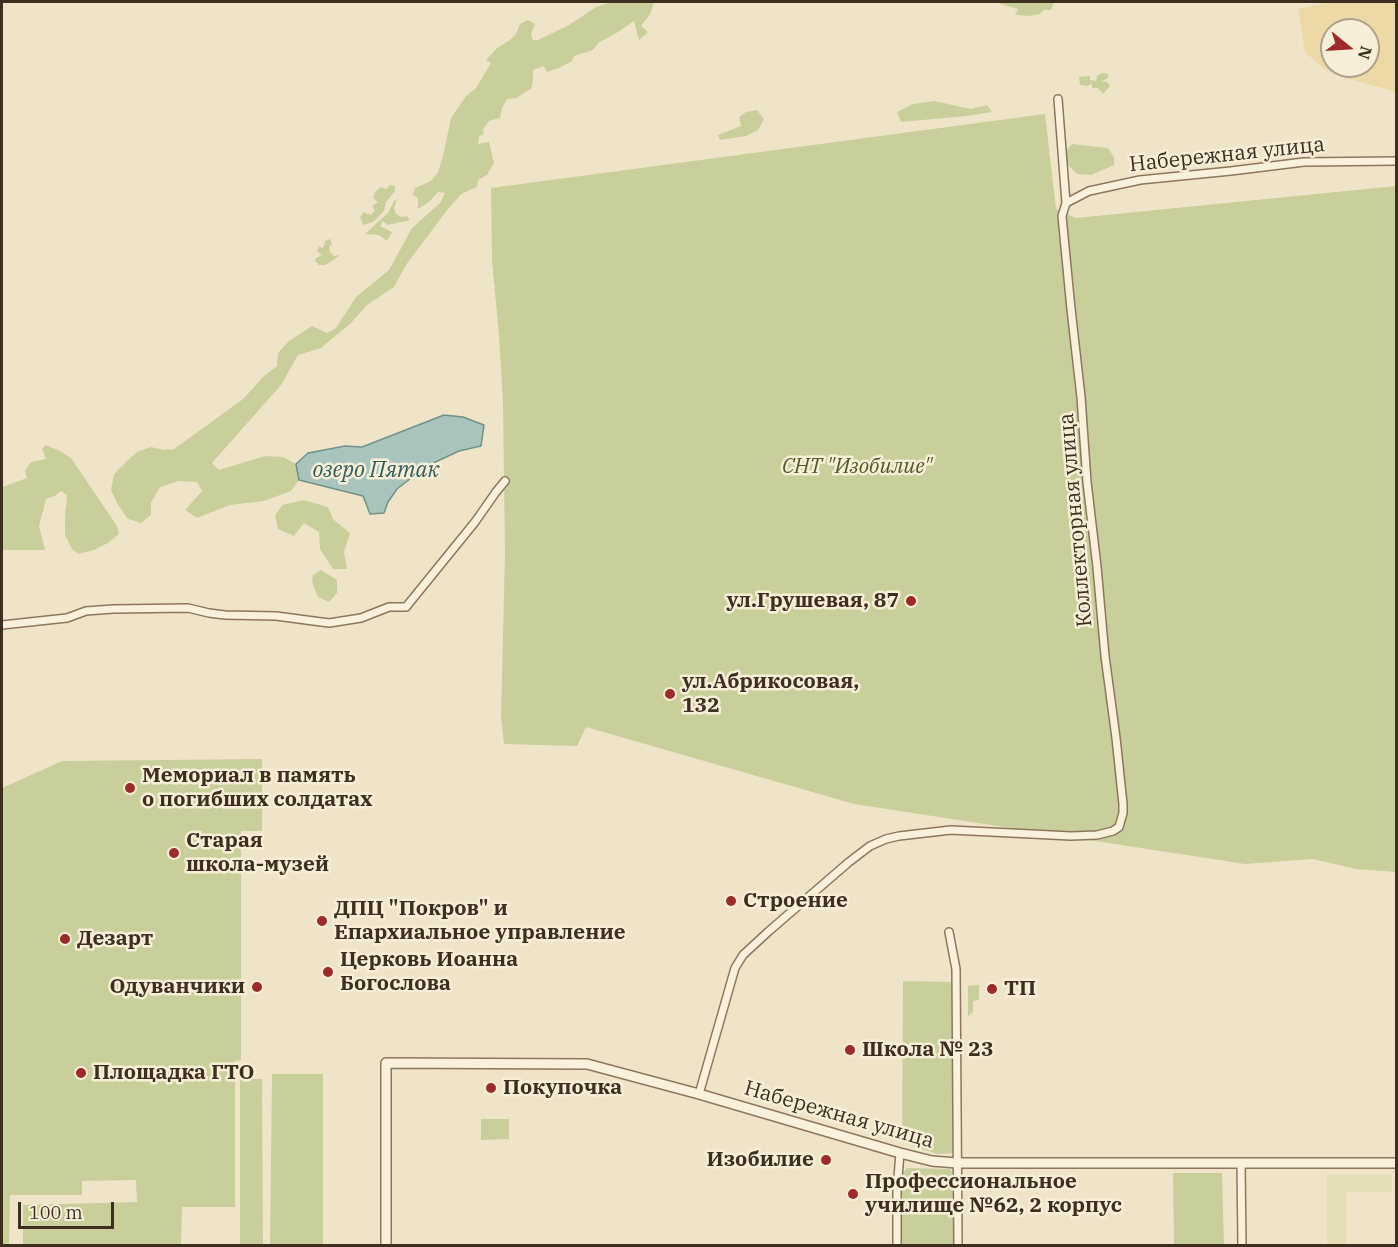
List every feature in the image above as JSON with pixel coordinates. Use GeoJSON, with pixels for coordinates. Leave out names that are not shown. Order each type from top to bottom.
{"type":"FeatureCollection","features":[{"type":"Feature","properties":{"kind":"street","name":"Коллекторная улица"},"geometry":{"type":"LineString","coordinates":[[699,1094],[735,968],[743,955],[870,846],[886,838],[951,830],[1071,836],[1097,835],[1119,827],[1123,804],[1105,656],[1062,216],[1066,203],[1058,99]]}},
{"type":"Feature","properties":{"kind":"street","name":"Набережная улица"},"geometry":{"type":"LineString","coordinates":[[1066,203],[1089,191],[1140,180],[1304,162],[1396,161]]}},
{"type":"Feature","properties":{"kind":"street"},"geometry":{"type":"LineString","coordinates":[[2,625],[67,618],[86,611],[177,608],[225,615],[276,616],[329,623],[361,618],[389,607],[406,607],[505,481]]}},
{"type":"Feature","properties":{"kind":"street"},"geometry":{"type":"LineString","coordinates":[[949,933],[956,969],[958,1245]]}},
{"type":"Feature","properties":{"kind":"street","name":"Набережная улица"},"geometry":{"type":"LineString","coordinates":[[386,1245],[386,1063],[587,1064],[932,1161],[957,1163],[1396,1163]]}},
{"type":"Feature","properties":{"kind":"street"},"geometry":{"type":"LineString","coordinates":[[897,1245],[900,1153]]}},
{"type":"Feature","properties":{"kind":"street"},"geometry":{"type":"LineString","coordinates":[[1241,1163],[1242,1245]]}},
{"type":"Feature","properties":{"kind":"shaded area"},"geometry":{"type":"Polygon","coordinates":[[[1327,1175],[1392,1175],[1392,1192],[1346,1192],[1346,1245],[1327,1245],[1327,1175]]]}},
{"type":"Feature","properties":{"kind":"green space"},"geometry":{"type":"Polygon","coordinates":[[[612,2],[654,2],[650,14],[641,26],[648,32],[639,40],[634,21],[598,43],[593,50],[574,56],[572,61],[559,68],[547,72],[544,66],[533,70],[531,89],[516,98],[507,99],[500,118],[489,121],[483,129],[484,134],[479,136],[478,144],[489,142],[494,163],[487,175],[478,180],[477,187],[461,194],[445,213],[406,265],[394,287],[367,305],[351,323],[321,348],[298,355],[281,385],[212,463],[219,470],[265,456],[283,457],[296,464],[299,480],[291,491],[264,501],[230,505],[197,518],[185,510],[202,491],[197,482],[179,481],[160,487],[151,503],[151,515],[141,523],[128,519],[111,490],[114,474],[127,461],[137,452],[151,447],[164,450],[174,449],[217,418],[243,399],[264,376],[277,366],[278,353],[289,341],[312,326],[327,333],[336,328],[356,297],[389,270],[412,228],[440,203],[445,193],[438,192],[418,209],[418,198],[413,195],[415,188],[431,181],[438,172],[451,118],[466,96],[476,88],[491,63],[486,60],[496,49],[510,40],[516,34],[520,24],[528,20],[535,24],[531,34],[533,40],[538,40],[569,25],[596,7],[612,2]]]}},
{"type":"Feature","properties":{"kind":"green space"},"geometry":{"type":"Polygon","coordinates":[[[1001,2],[1054,2],[1051,10],[1044,10],[1040,14],[1029,16],[1015,15],[1018,9],[1000,4],[1001,2]]]}},
{"type":"Feature","properties":{"kind":"green space"},"geometry":{"type":"Polygon","coordinates":[[[1102,73],[1108,74],[1108,78],[1102,81],[1107,82],[1110,86],[1103,94],[1098,88],[1092,88],[1092,83],[1088,86],[1080,85],[1079,77],[1090,76],[1090,80],[1096,81],[1097,76],[1102,73]]]}},
{"type":"Feature","properties":{"kind":"green space"},"geometry":{"type":"Polygon","coordinates":[[[934,101],[971,109],[987,105],[992,112],[901,122],[897,112],[913,104],[934,101]]]}},
{"type":"Feature","properties":{"kind":"green space"},"geometry":{"type":"Polygon","coordinates":[[[757,110],[764,119],[758,130],[746,136],[720,140],[718,135],[741,126],[739,117],[746,112],[757,110]]]}},
{"type":"Feature","properties":{"kind":"green space","name":"СНТ \"Изобилие\""},"geometry":{"type":"Polygon","coordinates":[[[1045,114],[1056,209],[1076,218],[1396,186],[1396,872],[1355,869],[1313,859],[1245,864],[854,804],[586,727],[577,746],[504,744],[501,717],[505,553],[503,403],[492,261],[491,188],[1045,114]]]}},
{"type":"Feature","properties":{"kind":"green space"},"geometry":{"type":"Polygon","coordinates":[[[1072,144],[1108,148],[1114,157],[1114,165],[1091,175],[1077,174],[1066,163],[1064,153],[1072,144]]]}},
{"type":"Feature","properties":{"kind":"green space"},"geometry":{"type":"Polygon","coordinates":[[[390,185],[395,186],[395,191],[386,202],[384,211],[373,222],[363,225],[360,217],[364,212],[370,215],[375,211],[372,206],[378,202],[373,198],[375,192],[381,187],[386,189],[390,185]]]}},
{"type":"Feature","properties":{"kind":"green space"},"geometry":{"type":"Polygon","coordinates":[[[397,199],[394,208],[396,214],[401,217],[407,216],[410,220],[388,225],[383,221],[380,226],[392,232],[387,241],[379,235],[365,234],[388,213],[397,199]]]}},
{"type":"Feature","properties":{"kind":"green space"},"geometry":{"type":"Polygon","coordinates":[[[330,239],[332,244],[329,247],[330,252],[334,256],[340,255],[325,265],[319,265],[315,261],[321,256],[317,252],[319,246],[322,248],[325,241],[330,239]]]}},
{"type":"Feature","properties":{"kind":"green space"},"geometry":{"type":"Polygon","coordinates":[[[46,445],[71,458],[117,526],[119,534],[108,543],[78,554],[72,549],[65,535],[67,495],[61,491],[46,499],[39,526],[45,550],[2,550],[2,487],[27,478],[25,471],[31,462],[46,459],[42,449],[46,445]]]}},
{"type":"Feature","properties":{"kind":"green space"},"geometry":{"type":"Polygon","coordinates":[[[304,500],[328,507],[333,519],[350,533],[344,552],[347,569],[333,569],[320,549],[319,532],[304,523],[294,536],[278,529],[275,516],[282,505],[304,500]]]}},
{"type":"Feature","properties":{"kind":"green space"},"geometry":{"type":"Polygon","coordinates":[[[321,570],[337,580],[337,593],[329,602],[318,597],[312,582],[313,575],[321,570]]]}},
{"type":"Feature","properties":{"kind":"green space"},"geometry":{"type":"Polygon","coordinates":[[[262,759],[262,831],[241,831],[241,1060],[235,1061],[235,1207],[182,1207],[181,1245],[23,1245],[23,1205],[137,1202],[136,1180],[82,1181],[82,1195],[10,1195],[9,1245],[2,1245],[2,788],[62,761],[262,759]]]}},
{"type":"Feature","properties":{"kind":"green space"},"geometry":{"type":"Polygon","coordinates":[[[903,981],[952,982],[953,1153],[937,1154],[902,1142],[903,981]]]}},
{"type":"Feature","properties":{"kind":"green space"},"geometry":{"type":"Polygon","coordinates":[[[979,985],[979,1000],[973,1001],[973,1012],[968,1016],[968,986],[979,985]]]}},
{"type":"Feature","properties":{"kind":"green space"},"geometry":{"type":"Polygon","coordinates":[[[272,1074],[323,1074],[323,1245],[270,1245],[272,1074]]]}},
{"type":"Feature","properties":{"kind":"green space"},"geometry":{"type":"Polygon","coordinates":[[[240,1079],[262,1079],[263,1245],[240,1245],[240,1079]]]}},
{"type":"Feature","properties":{"kind":"green space"},"geometry":{"type":"Polygon","coordinates":[[[481,1119],[509,1119],[509,1139],[481,1140],[481,1119]]]}},
{"type":"Feature","properties":{"kind":"green space"},"geometry":{"type":"Polygon","coordinates":[[[907,1168],[950,1169],[955,1177],[956,1245],[900,1246],[900,1176],[907,1168]]]}},
{"type":"Feature","properties":{"kind":"green space"},"geometry":{"type":"Polygon","coordinates":[[[1173,1173],[1222,1173],[1224,1245],[1174,1245],[1173,1173]]]}},
{"type":"Feature","properties":{"kind":"sand"},"geometry":{"type":"Polygon","coordinates":[[[1330,2],[1396,2],[1396,92],[1346,78],[1380,78],[1380,18],[1320,18],[1320,65],[1305,52],[1298,9],[1330,2]]]}},
{"type":"Feature","properties":{"kind":"water","name":"озеро Пятак"},"geometry":{"type":"Polygon","coordinates":[[[444,415],[463,417],[484,425],[481,446],[459,451],[427,466],[397,489],[384,513],[370,514],[363,496],[299,480],[296,464],[308,453],[345,446],[362,447],[444,415]]]}},
{"type":"Feature","properties":{"kind":"place","name":"ул.Грушевая, 87"},"geometry":{"type":"Point","coordinates":[911,601]}},
{"type":"Feature","properties":{"kind":"place","name":"ул.Абрикосовая, 132"},"geometry":{"type":"Point","coordinates":[670,694]}},
{"type":"Feature","properties":{"kind":"place","name":"Мемориал в память о погибших солдатах"},"geometry":{"type":"Point","coordinates":[130,788]}},
{"type":"Feature","properties":{"kind":"place","name":"Старая школа-музей"},"geometry":{"type":"Point","coordinates":[174,853]}},
{"type":"Feature","properties":{"kind":"place","name":"Строение"},"geometry":{"type":"Point","coordinates":[731,901]}},
{"type":"Feature","properties":{"kind":"place","name":"ДПЦ \"Покров\" и Епархиальное управление"},"geometry":{"type":"Point","coordinates":[322,921]}},
{"type":"Feature","properties":{"kind":"place","name":"Дезарт"},"geometry":{"type":"Point","coordinates":[65,939]}},
{"type":"Feature","properties":{"kind":"place","name":"Церковь Иоанна Богослова"},"geometry":{"type":"Point","coordinates":[328,972]}},
{"type":"Feature","properties":{"kind":"place","name":"Одуванчики"},"geometry":{"type":"Point","coordinates":[257,987]}},
{"type":"Feature","properties":{"kind":"place","name":"ТП"},"geometry":{"type":"Point","coordinates":[992,989]}},
{"type":"Feature","properties":{"kind":"place","name":"Школа № 23"},"geometry":{"type":"Point","coordinates":[850,1050]}},
{"type":"Feature","properties":{"kind":"place","name":"Площадка ГТО"},"geometry":{"type":"Point","coordinates":[81,1073]}},
{"type":"Feature","properties":{"kind":"place","name":"Покупочка"},"geometry":{"type":"Point","coordinates":[491,1088]}},
{"type":"Feature","properties":{"kind":"place","name":"Изобилие"},"geometry":{"type":"Point","coordinates":[826,1160]}},
{"type":"Feature","properties":{"kind":"place","name":"Профессиональное училище №62, 2 корпус"},"geometry":{"type":"Point","coordinates":[853,1194]}}]}
